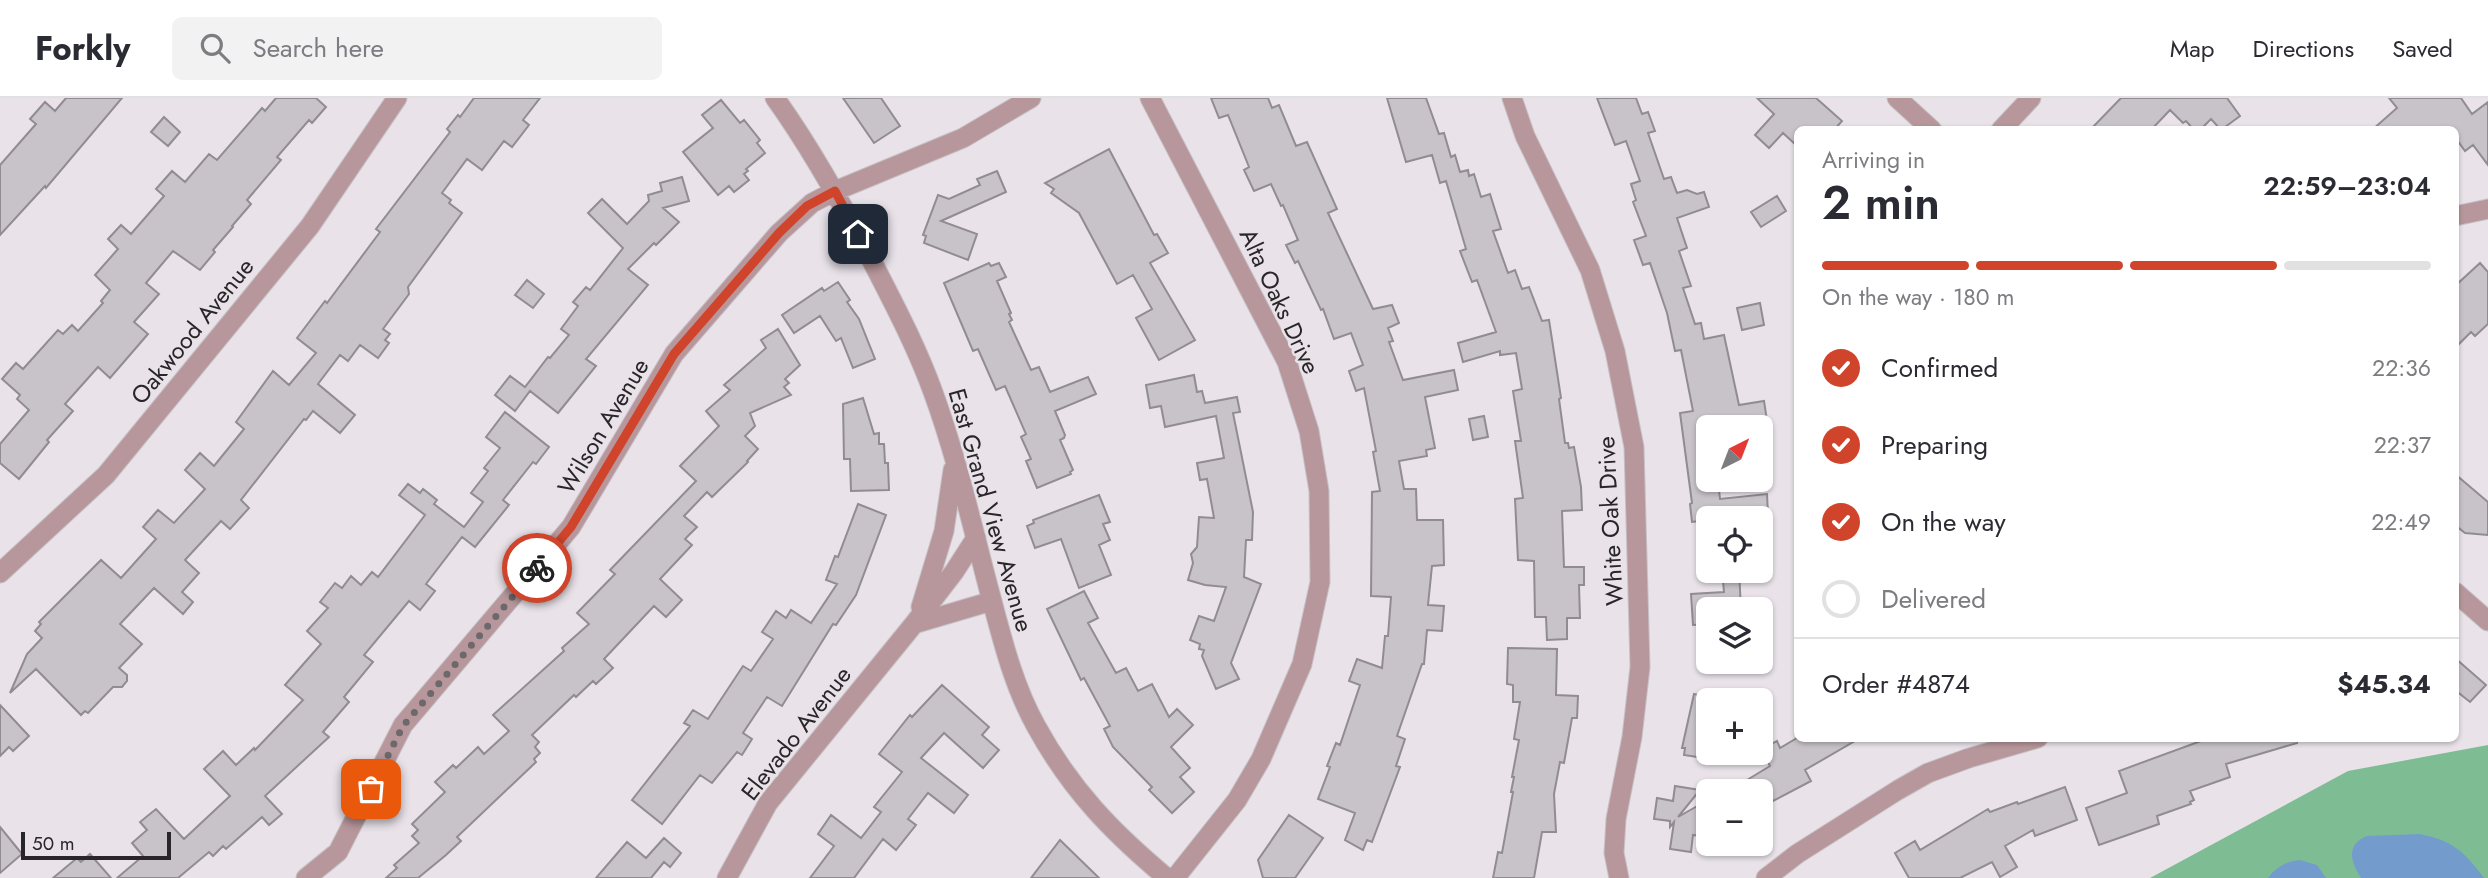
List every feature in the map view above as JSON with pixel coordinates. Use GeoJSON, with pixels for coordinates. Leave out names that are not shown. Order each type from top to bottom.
{"type":"FeatureCollection","features":[{"type":"Feature","properties":{"kind":"street","name":"Oakwood Avenue"},"geometry":{"type":"LineString","coordinates":[[0,573],[106,475],[310,226],[397,98]]}},
{"type":"Feature","properties":{"kind":"street","name":"East Grand View Avenue"},"geometry":{"type":"LineString","coordinates":[[775,98],[835,191],[908,331],[933,391],[954,455],[1000,635],[1016,681],[1042,736],[1082,797],[1103,821],[1167,878]]}},
{"type":"Feature","properties":{"kind":"street","name":"Wilson Avenue"},"geometry":{"type":"LineString","coordinates":[[306,878],[338,852],[403,726],[571,527],[674,354],[779,233],[807,206],[835,191],[963,138],[1031,98]]}},
{"type":"Feature","properties":{"kind":"street","name":"Alta Oaks Drive"},"geometry":{"type":"LineString","coordinates":[[1150,98],[1287,362],[1309,431],[1318,491],[1320,582],[1303,664],[1271,737],[1237,800],[1175,878]]}},
{"type":"Feature","properties":{"kind":"street","name":"White Oak Drive"},"geometry":{"type":"LineString","coordinates":[[1512,98],[1525,136],[1590,270],[1615,351],[1634,447],[1640,667],[1632,737],[1616,819],[1614,853],[1619,878]]}},
{"type":"Feature","properties":{"kind":"street"},"geometry":{"type":"LineString","coordinates":[[1897,98],[1928,126]]}},
{"type":"Feature","properties":{"kind":"street"},"geometry":{"type":"LineString","coordinates":[[2005,126],[2031,98]]}},
{"type":"Feature","properties":{"kind":"street"},"geometry":{"type":"LineString","coordinates":[[2459,215],[2488,209]]}},
{"type":"Feature","properties":{"kind":"street","name":"Elevado Avenue"},"geometry":{"type":"LineString","coordinates":[[914,624],[944,531],[954,455]]}},
{"type":"Feature","properties":{"kind":"street","name":"Elevado Avenue"},"geometry":{"type":"LineString","coordinates":[[727,878],[768,803],[914,624],[976,538]]}},
{"type":"Feature","properties":{"kind":"street"},"geometry":{"type":"LineString","coordinates":[[2460,597],[2488,600]]}},
{"type":"Feature","properties":{"kind":"street"},"geometry":{"type":"LineString","coordinates":[[2460,597],[2488,621]]}},
{"type":"Feature","properties":{"kind":"street"},"geometry":{"type":"LineString","coordinates":[[914,624],[992,601]]}},
{"type":"Feature","properties":{"kind":"street"},"geometry":{"type":"LineString","coordinates":[[1766,878],[1797,854],[1928,773],[2024,742]]}},
{"type":"Feature","properties":{"kind":"green space"},"geometry":{"type":"Polygon","coordinates":[[[2488,745],[2488,878],[2150,878],[2348,771],[2488,745]]]}},
{"type":"Feature","properties":{"kind":"water"},"geometry":{"type":"Polygon","coordinates":[[[2419,834],[2449,843],[2470,861],[2484,878],[2361,878],[2352,854],[2355,844],[2360,840],[2367,836],[2419,834]]]}},
{"type":"Feature","properties":{"kind":"water"},"geometry":{"type":"Polygon","coordinates":[[[2300,860],[2317,865],[2326,878],[2268,878],[2282,865],[2300,860]]]}},
{"type":"Feature","properties":{"kind":"building"},"geometry":{"type":"Polygon","coordinates":[[[66,98],[122,98],[46,188],[45,186],[0,235],[0,165],[36,124],[30,119],[45,102],[55,111],[66,98]]]}},
{"type":"Feature","properties":{"kind":"building"},"geometry":{"type":"Polygon","coordinates":[[[276,98],[316,98],[326,107],[312,123],[309,120],[277,157],[281,160],[247,200],[251,204],[200,270],[173,251],[146,283],[159,294],[134,322],[148,334],[110,378],[98,367],[65,404],[73,411],[47,440],[49,442],[19,479],[0,463],[0,444],[29,410],[17,399],[20,395],[2,379],[16,363],[23,369],[58,330],[63,334],[72,325],[78,331],[103,303],[101,301],[110,290],[95,275],[118,249],[108,239],[121,225],[131,234],[164,196],[156,189],[172,171],[185,182],[209,154],[217,160],[262,108],[265,111],[276,98]]]}},
{"type":"Feature","properties":{"kind":"building"},"geometry":{"type":"Polygon","coordinates":[[[474,98],[540,98],[523,120],[529,125],[512,147],[504,141],[482,170],[467,159],[442,193],[451,200],[449,203],[462,213],[408,287],[409,294],[383,329],[390,334],[385,340],[389,343],[378,358],[360,345],[348,361],[340,355],[318,384],[355,415],[340,433],[313,411],[304,419],[241,500],[249,508],[230,529],[221,521],[185,560],[199,573],[182,592],[193,602],[183,614],[154,588],[120,624],[142,644],[119,668],[127,675],[127,681],[122,687],[113,687],[88,713],[85,711],[81,715],[36,669],[10,693],[27,654],[42,638],[35,631],[41,624],[39,622],[101,560],[121,578],[156,539],[143,527],[158,510],[174,523],[205,489],[185,470],[200,453],[214,466],[244,429],[236,422],[273,371],[289,385],[316,353],[297,338],[380,232],[376,229],[450,132],[447,129],[474,98]]]}},
{"type":"Feature","properties":{"kind":"building"},"geometry":{"type":"Polygon","coordinates":[[[843,98],[881,98],[900,126],[874,143],[843,98]]]}},
{"type":"Feature","properties":{"kind":"building"},"geometry":{"type":"Polygon","coordinates":[[[1211,98],[1268,98],[1272,108],[1279,105],[1296,146],[1307,142],[1337,209],[1328,213],[1373,309],[1392,305],[1399,323],[1388,328],[1393,341],[1389,342],[1403,380],[1454,370],[1458,390],[1425,397],[1435,448],[1426,450],[1427,456],[1399,461],[1404,489],[1416,489],[1417,520],[1443,520],[1444,565],[1432,566],[1428,605],[1444,606],[1442,631],[1427,630],[1424,664],[1397,736],[1405,739],[1396,766],[1400,767],[1372,842],[1367,840],[1363,850],[1345,840],[1355,813],[1318,799],[1330,767],[1327,766],[1336,743],[1340,745],[1360,685],[1349,681],[1357,659],[1382,668],[1385,636],[1388,636],[1391,597],[1371,596],[1372,492],[1380,491],[1373,452],[1376,451],[1364,388],[1356,391],[1349,371],[1363,365],[1351,333],[1334,339],[1323,309],[1321,310],[1298,261],[1295,263],[1286,245],[1298,240],[1283,205],[1281,206],[1271,184],[1254,191],[1244,170],[1249,167],[1228,115],[1219,118],[1211,98]]]}},
{"type":"Feature","properties":{"kind":"building"},"geometry":{"type":"Polygon","coordinates":[[[1387,98],[1426,98],[1439,134],[1444,133],[1451,157],[1455,155],[1460,172],[1468,170],[1469,176],[1474,174],[1481,197],[1490,194],[1501,229],[1493,231],[1508,273],[1515,270],[1522,289],[1529,287],[1542,321],[1549,320],[1565,443],[1568,443],[1569,448],[1574,447],[1581,487],[1582,510],[1562,511],[1564,567],[1584,567],[1584,585],[1579,585],[1580,618],[1567,618],[1567,639],[1547,640],[1546,617],[1535,617],[1534,561],[1518,560],[1515,499],[1523,498],[1515,441],[1521,441],[1513,391],[1522,389],[1516,353],[1500,355],[1500,351],[1463,362],[1458,343],[1496,332],[1477,280],[1472,282],[1460,251],[1466,249],[1446,181],[1440,183],[1432,155],[1406,162],[1387,98]]]}},
{"type":"Feature","properties":{"kind":"building"},"geometry":{"type":"Polygon","coordinates":[[[1597,98],[1636,98],[1642,114],[1648,112],[1655,131],[1648,133],[1664,179],[1671,177],[1677,193],[1687,190],[1697,194],[1704,192],[1709,207],[1677,218],[1687,248],[1679,251],[1691,286],[1683,288],[1695,324],[1701,323],[1704,339],[1724,335],[1739,405],[1764,401],[1766,415],[1696,415],[1696,492],[1719,492],[1720,499],[1767,494],[1768,506],[1696,506],[1696,522],[1692,522],[1680,413],[1693,411],[1681,350],[1675,351],[1667,313],[1650,263],[1643,265],[1634,240],[1646,236],[1633,202],[1636,200],[1631,184],[1640,181],[1626,141],[1615,145],[1597,98]]]}},
{"type":"Feature","properties":{"kind":"building"},"geometry":{"type":"Polygon","coordinates":[[[1757,98],[1816,98],[1842,121],[1838,126],[1794,126],[1794,143],[1783,133],[1769,148],[1755,135],[1774,114],[1757,98]]]}},
{"type":"Feature","properties":{"kind":"building"},"geometry":{"type":"Polygon","coordinates":[[[2121,98],[2227,98],[2240,116],[2226,126],[2217,126],[2211,119],[2204,126],[2190,126],[2186,121],[2183,123],[2170,110],[2155,126],[2094,126],[2121,98]]]}},
{"type":"Feature","properties":{"kind":"building"},"geometry":{"type":"Polygon","coordinates":[[[2389,98],[2461,98],[2472,114],[2488,102],[2488,165],[2473,145],[2465,151],[2459,143],[2459,126],[2377,126],[2397,108],[2389,98]]]}},
{"type":"Feature","properties":{"kind":"building"},"geometry":{"type":"Polygon","coordinates":[[[721,100],[740,123],[744,120],[760,140],[757,143],[765,153],[746,169],[748,171],[744,174],[749,180],[734,192],[729,186],[718,195],[683,152],[713,128],[702,115],[721,100]]]}},
{"type":"Feature","properties":{"kind":"building"},"geometry":{"type":"Polygon","coordinates":[[[164,117],[180,132],[168,146],[151,132],[164,117]]]}},
{"type":"Feature","properties":{"kind":"building"},"geometry":{"type":"Polygon","coordinates":[[[1109,149],[1154,235],[1157,234],[1168,253],[1150,263],[1195,340],[1159,360],[1136,318],[1152,309],[1133,275],[1117,284],[1079,213],[1051,193],[1054,189],[1045,183],[1109,149]]]}},
{"type":"Feature","properties":{"kind":"building"},"geometry":{"type":"Polygon","coordinates":[[[997,171],[1006,192],[941,221],[977,234],[968,260],[924,243],[926,236],[923,235],[938,195],[949,199],[980,185],[977,179],[997,171]]]}},
{"type":"Feature","properties":{"kind":"building"},"geometry":{"type":"Polygon","coordinates":[[[682,177],[689,201],[663,208],[679,222],[628,269],[648,285],[586,359],[596,366],[558,413],[530,391],[515,411],[495,395],[510,376],[525,387],[569,335],[561,329],[578,306],[573,302],[586,287],[590,290],[623,248],[588,213],[602,199],[627,224],[649,201],[648,195],[662,191],[660,183],[682,177]]]}},
{"type":"Feature","properties":{"kind":"building"},"geometry":{"type":"Polygon","coordinates":[[[1777,196],[1786,211],[1761,227],[1751,212],[1777,196]]]}},
{"type":"Feature","properties":{"kind":"building"},"geometry":{"type":"Polygon","coordinates":[[[989,263],[991,266],[999,263],[1006,277],[997,281],[1011,313],[1009,314],[1012,320],[1009,322],[1031,370],[1039,367],[1050,392],[1088,377],[1096,394],[1055,411],[1065,435],[1060,440],[1073,470],[1071,474],[1037,488],[1026,461],[1031,459],[1021,437],[1026,434],[1005,386],[996,390],[978,349],[973,351],[944,283],[989,263]]]}},
{"type":"Feature","properties":{"kind":"building"},"geometry":{"type":"Polygon","coordinates":[[[2480,263],[2488,272],[2488,324],[2475,336],[2471,332],[2459,344],[2459,282],[2480,263]]]}},
{"type":"Feature","properties":{"kind":"building"},"geometry":{"type":"Polygon","coordinates":[[[527,280],[544,294],[533,308],[515,295],[527,280]]]}},
{"type":"Feature","properties":{"kind":"building"},"geometry":{"type":"Polygon","coordinates":[[[838,282],[850,300],[847,302],[859,319],[875,359],[853,368],[841,338],[836,341],[820,316],[794,333],[782,315],[822,288],[824,291],[838,282]]]}},
{"type":"Feature","properties":{"kind":"building"},"geometry":{"type":"Polygon","coordinates":[[[1760,303],[1764,325],[1742,330],[1737,308],[1760,303]]]}},
{"type":"Feature","properties":{"kind":"building"},"geometry":{"type":"Polygon","coordinates":[[[778,329],[800,365],[785,379],[789,383],[784,387],[791,395],[750,413],[755,426],[745,436],[758,449],[712,497],[707,492],[684,516],[697,527],[685,539],[692,545],[660,579],[682,600],[666,617],[654,606],[604,659],[613,668],[596,684],[593,681],[576,697],[574,695],[532,735],[539,742],[535,747],[540,753],[534,759],[536,762],[457,837],[461,841],[418,878],[386,878],[397,868],[394,865],[419,843],[412,836],[418,830],[412,824],[445,792],[435,782],[453,765],[456,768],[478,747],[484,754],[509,731],[493,715],[564,651],[562,648],[589,624],[577,613],[615,574],[610,570],[696,481],[680,466],[719,426],[706,411],[730,390],[724,385],[766,348],[761,340],[778,329]]]}},
{"type":"Feature","properties":{"kind":"building"},"geometry":{"type":"Polygon","coordinates":[[[1194,375],[1197,392],[1202,391],[1205,403],[1237,397],[1240,412],[1233,413],[1253,512],[1252,540],[1246,540],[1244,577],[1261,584],[1231,663],[1239,679],[1216,689],[1202,656],[1204,650],[1199,649],[1200,644],[1190,640],[1199,616],[1214,621],[1226,587],[1188,580],[1193,563],[1191,554],[1197,547],[1199,517],[1214,518],[1207,479],[1200,480],[1197,463],[1224,458],[1216,416],[1165,427],[1161,406],[1150,408],[1146,385],[1194,375]]]}},
{"type":"Feature","properties":{"kind":"building"},"geometry":{"type":"Polygon","coordinates":[[[863,398],[874,434],[879,433],[879,444],[884,444],[889,490],[851,491],[850,459],[844,459],[843,404],[863,398]]]}},
{"type":"Feature","properties":{"kind":"building"},"geometry":{"type":"Polygon","coordinates":[[[505,412],[549,447],[536,464],[533,462],[503,500],[509,505],[475,547],[462,537],[426,584],[435,591],[420,610],[409,601],[364,655],[373,662],[344,697],[349,702],[323,732],[329,737],[265,796],[282,814],[269,825],[262,817],[226,849],[223,846],[213,856],[209,852],[178,878],[117,878],[143,856],[132,843],[147,830],[140,822],[156,809],[184,839],[230,796],[204,769],[223,751],[236,765],[254,748],[255,750],[303,700],[285,685],[321,644],[307,631],[328,608],[320,602],[335,583],[342,588],[351,576],[361,585],[372,572],[378,577],[425,515],[399,495],[408,484],[420,493],[423,489],[437,500],[434,504],[464,527],[483,502],[471,493],[488,471],[484,468],[500,448],[486,437],[505,412]]]}},
{"type":"Feature","properties":{"kind":"building"},"geometry":{"type":"Polygon","coordinates":[[[1484,416],[1488,437],[1473,440],[1469,419],[1484,416]]]}},
{"type":"Feature","properties":{"kind":"building"},"geometry":{"type":"Polygon","coordinates":[[[2459,477],[2488,502],[2488,535],[2465,533],[2459,528],[2459,477]]]}},
{"type":"Feature","properties":{"kind":"building"},"geometry":{"type":"Polygon","coordinates":[[[1099,495],[1110,522],[1103,524],[1110,540],[1099,545],[1111,575],[1079,588],[1061,539],[1035,548],[1027,526],[1034,523],[1033,520],[1099,495]]]}},
{"type":"Feature","properties":{"kind":"building"},"geometry":{"type":"Polygon","coordinates":[[[858,504],[886,515],[856,595],[836,625],[833,624],[782,706],[767,697],[743,733],[752,739],[742,755],[737,752],[712,783],[700,775],[662,824],[632,800],[690,726],[684,723],[693,710],[708,719],[743,666],[751,671],[773,639],[762,632],[776,611],[786,618],[791,610],[811,623],[837,584],[826,580],[835,556],[838,557],[858,504]]]}},
{"type":"Feature","properties":{"kind":"building"},"geometry":{"type":"Polygon","coordinates":[[[1723,583],[1740,583],[1740,597],[1696,597],[1696,625],[1693,625],[1691,594],[1724,592],[1723,583]]]}},
{"type":"Feature","properties":{"kind":"building"},"geometry":{"type":"Polygon","coordinates":[[[1084,591],[1098,618],[1088,623],[1116,673],[1126,668],[1138,691],[1152,684],[1169,717],[1177,709],[1193,725],[1171,747],[1190,768],[1180,777],[1194,792],[1172,813],[1149,790],[1152,787],[1113,747],[1104,729],[1110,726],[1084,678],[1081,680],[1047,609],[1084,591]]]}},
{"type":"Feature","properties":{"kind":"building"},"geometry":{"type":"Polygon","coordinates":[[[1508,648],[1557,649],[1556,695],[1578,696],[1577,718],[1572,718],[1564,763],[1560,762],[1554,794],[1556,832],[1542,832],[1534,878],[1493,878],[1498,852],[1502,853],[1519,740],[1514,739],[1520,702],[1513,702],[1513,685],[1507,684],[1508,648]]]}},
{"type":"Feature","properties":{"kind":"building"},"geometry":{"type":"Polygon","coordinates":[[[2459,661],[2486,685],[2470,702],[2459,693],[2459,661]]]}},
{"type":"Feature","properties":{"kind":"building"},"geometry":{"type":"Polygon","coordinates":[[[942,685],[989,727],[982,735],[999,750],[983,768],[944,733],[921,758],[968,795],[954,813],[928,793],[908,819],[916,825],[896,850],[883,839],[854,878],[810,878],[834,846],[818,834],[831,815],[861,838],[881,812],[874,807],[902,772],[879,754],[910,715],[912,717],[942,685]]]}},
{"type":"Feature","properties":{"kind":"building"},"geometry":{"type":"Polygon","coordinates":[[[1696,694],[1696,757],[1684,755],[1685,748],[1682,748],[1696,694]]]}},
{"type":"Feature","properties":{"kind":"building"},"geometry":{"type":"Polygon","coordinates":[[[0,705],[29,736],[13,751],[9,747],[0,756],[0,705]]]}},
{"type":"Feature","properties":{"kind":"building"},"geometry":{"type":"Polygon","coordinates":[[[1794,740],[1794,742],[1853,742],[1805,770],[1811,781],[1773,801],[1773,779],[1749,779],[1773,765],[1773,743],[1777,741],[1780,748],[1794,740]]]}},
{"type":"Feature","properties":{"kind":"building"},"geometry":{"type":"Polygon","coordinates":[[[2198,742],[2297,743],[2226,764],[2230,777],[2190,791],[2194,800],[2191,804],[2157,816],[2159,824],[2099,845],[2086,808],[2127,793],[2119,771],[2198,742]]]}},
{"type":"Feature","properties":{"kind":"building"},"geometry":{"type":"Polygon","coordinates":[[[1675,786],[1696,789],[1696,795],[1678,817],[1696,807],[1696,835],[1693,835],[1691,852],[1670,849],[1674,822],[1670,827],[1670,821],[1654,819],[1657,798],[1673,801],[1675,786]]]}},
{"type":"Feature","properties":{"kind":"building"},"geometry":{"type":"Polygon","coordinates":[[[2065,787],[2077,820],[2035,836],[2033,830],[2005,846],[2017,867],[2000,877],[1992,862],[1960,878],[1909,878],[1895,853],[1915,841],[1920,850],[1988,809],[1990,812],[2017,802],[2018,804],[2065,787]]]}},
{"type":"Feature","properties":{"kind":"building"},"geometry":{"type":"Polygon","coordinates":[[[1289,815],[1323,838],[1295,878],[1263,878],[1258,860],[1289,815]]]}},
{"type":"Feature","properties":{"kind":"building"},"geometry":{"type":"Polygon","coordinates":[[[0,827],[22,854],[0,873],[0,827]]]}},
{"type":"Feature","properties":{"kind":"building"},"geometry":{"type":"Polygon","coordinates":[[[664,838],[681,853],[670,867],[664,862],[651,878],[596,878],[627,842],[646,858],[664,838]]]}},
{"type":"Feature","properties":{"kind":"building"},"geometry":{"type":"Polygon","coordinates":[[[1060,840],[1099,878],[1031,878],[1060,840]]]}},
{"type":"Feature","properties":{"kind":"building"},"geometry":{"type":"Polygon","coordinates":[[[90,854],[111,878],[53,878],[77,858],[81,862],[90,854]]]}},
{"type":"Feature","properties":{"kind":"way so far"},"geometry":{"type":"LineString","coordinates":[[371,789],[403,726],[537,568]]}},
{"type":"Feature","properties":{"kind":"route"},"geometry":{"type":"LineString","coordinates":[[537,568],[571,527],[674,354],[779,233],[807,206],[835,191],[858,234]]}}]}
